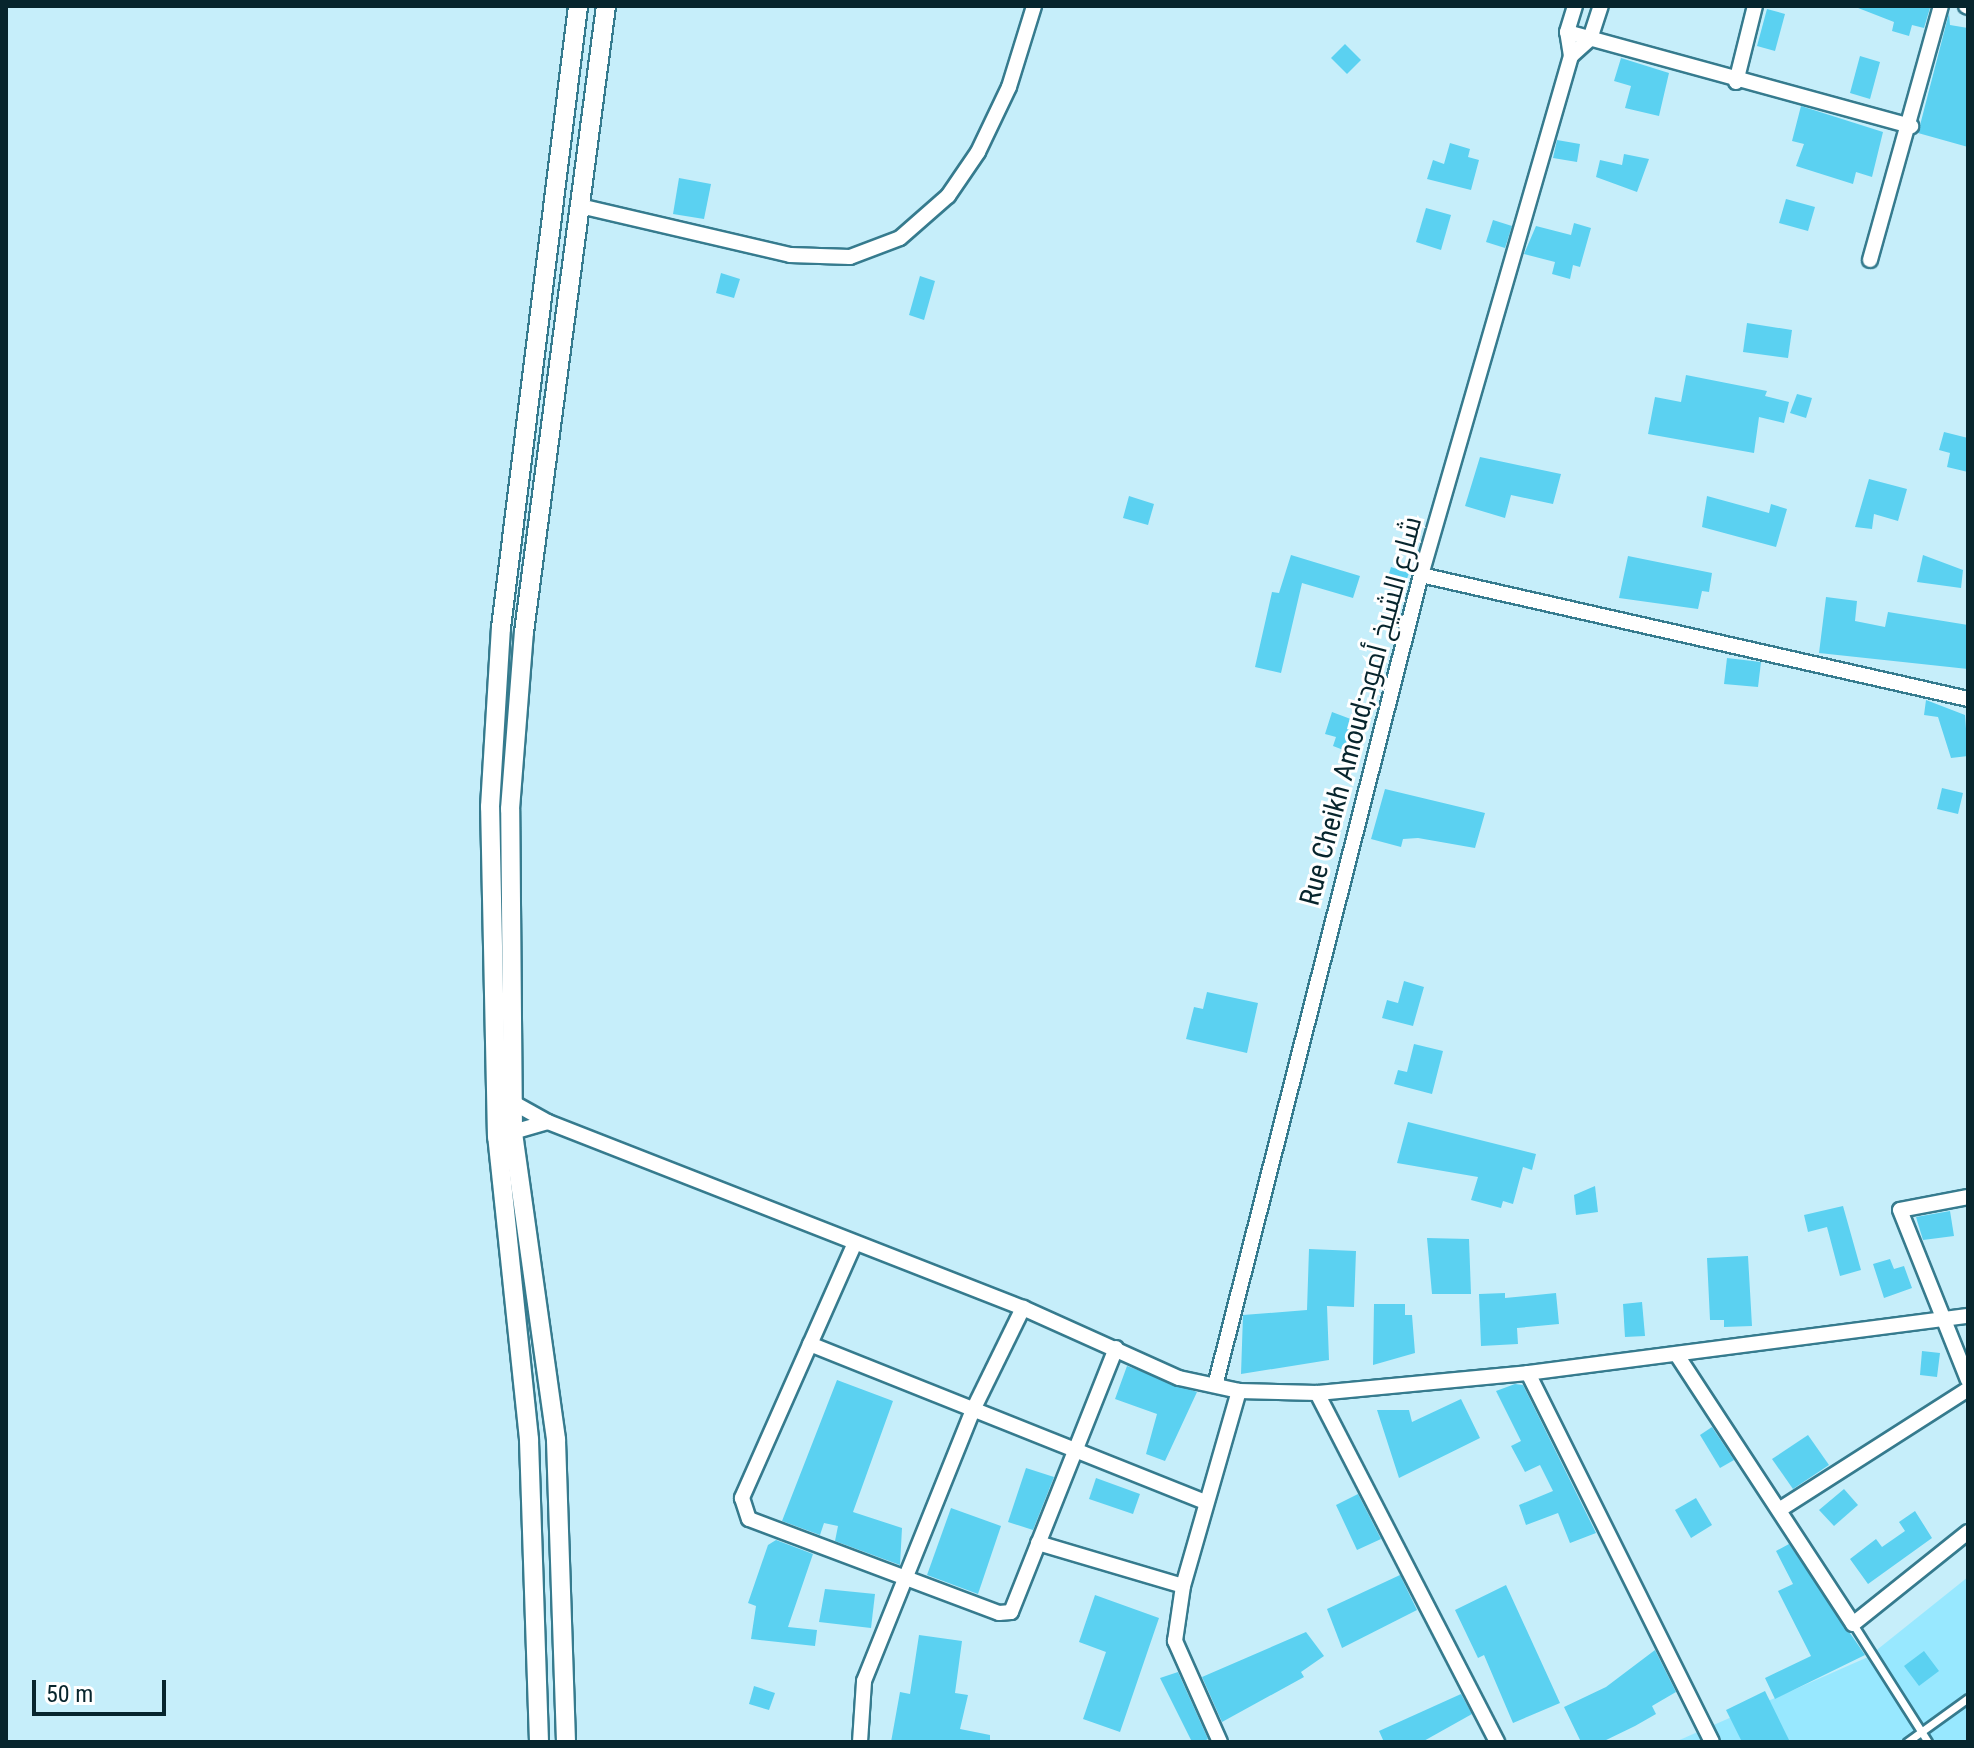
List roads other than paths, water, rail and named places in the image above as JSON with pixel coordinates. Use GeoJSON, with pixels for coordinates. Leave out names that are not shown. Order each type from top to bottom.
{"type":"FeatureCollection","features":[{"type":"Feature","properties":{"kind":"street"},"geometry":{"type":"LineString","coordinates":[[539,1742],[529,1439],[497,1137],[490,807],[501,628],[578,6]]}},
{"type":"Feature","properties":{"kind":"street"},"geometry":{"type":"LineString","coordinates":[[566,1742],[556,1439],[513,1132],[512,779],[524,632],[606,6]]}},
{"type":"Feature","properties":{"kind":"street"},"geometry":{"type":"LineString","coordinates":[[580,206],[790,255],[850,257],[900,238],[948,196],[978,152],[1009,87],[1034,6]]}},
{"type":"Feature","properties":{"kind":"street","name":"Rue Cheikh Amoud;شارع الشيخ أمود"},"geometry":{"type":"LineString","coordinates":[[1216,1382],[1421,575],[1571,56],[1567,32],[1575,6]]}},
{"type":"Feature","properties":{"kind":"street"},"geometry":{"type":"LineString","coordinates":[[1571,56],[1590,39],[1601,6]]}},
{"type":"Feature","properties":{"kind":"street"},"geometry":{"type":"LineString","coordinates":[[1736,82],[1755,6]]}},
{"type":"Feature","properties":{"kind":"street"},"geometry":{"type":"LineString","coordinates":[[1870,260],[1911,126],[1941,6]]}},
{"type":"Feature","properties":{"kind":"street"},"geometry":{"type":"LineString","coordinates":[[1567,32],[1736,82],[1911,126]]}},
{"type":"Feature","properties":{"kind":"street"},"geometry":{"type":"LineString","coordinates":[[1421,575],[1968,699]]}},
{"type":"Feature","properties":{"kind":"street"},"geometry":{"type":"LineString","coordinates":[[512,1102],[548,1122],[854,1245],[1023,1308],[1179,1378],[1216,1382],[1239,1391],[1317,1393],[1528,1373],[1968,1316]]}},
{"type":"Feature","properties":{"kind":"street"},"geometry":{"type":"LineString","coordinates":[[513,1132],[548,1122]]}},
{"type":"Feature","properties":{"kind":"street"},"geometry":{"type":"LineString","coordinates":[[1968,1197],[1900,1210],[1968,1380]]}},
{"type":"Feature","properties":{"kind":"street"},"geometry":{"type":"LineString","coordinates":[[854,1245],[742,1498],[743,1510],[749,1519],[1006,1614],[1015,1610],[1038,1543],[1077,1453],[1116,1348]]}},
{"type":"Feature","properties":{"kind":"street"},"geometry":{"type":"LineString","coordinates":[[860,1742],[864,1681],[973,1410],[1023,1308]]}},
{"type":"Feature","properties":{"kind":"street"},"geometry":{"type":"LineString","coordinates":[[810,1344],[1206,1502]]}},
{"type":"Feature","properties":{"kind":"street"},"geometry":{"type":"LineString","coordinates":[[1677,1355],[1853,1624],[1968,1532]]}},
{"type":"Feature","properties":{"kind":"street"},"geometry":{"type":"LineString","coordinates":[[1528,1373],[1712,1742]]}},
{"type":"Feature","properties":{"kind":"street"},"geometry":{"type":"LineString","coordinates":[[1779,1510],[1968,1389]]}},
{"type":"Feature","properties":{"kind":"street"},"geometry":{"type":"LineString","coordinates":[[1220,1742],[1175,1641],[1183,1586],[1239,1391]]}},
{"type":"Feature","properties":{"kind":"street"},"geometry":{"type":"LineString","coordinates":[[1317,1393],[1497,1742]]}},
{"type":"Feature","properties":{"kind":"street"},"geometry":{"type":"LineString","coordinates":[[1038,1543],[1183,1586]]}},
{"type":"Feature","properties":{"kind":"lane"},"geometry":{"type":"LineString","coordinates":[[1853,1624],[1928,1742]]}},
{"type":"Feature","properties":{"kind":"lane"},"geometry":{"type":"LineString","coordinates":[[1907,1742],[1923,1734],[1968,1698]]}}]}
